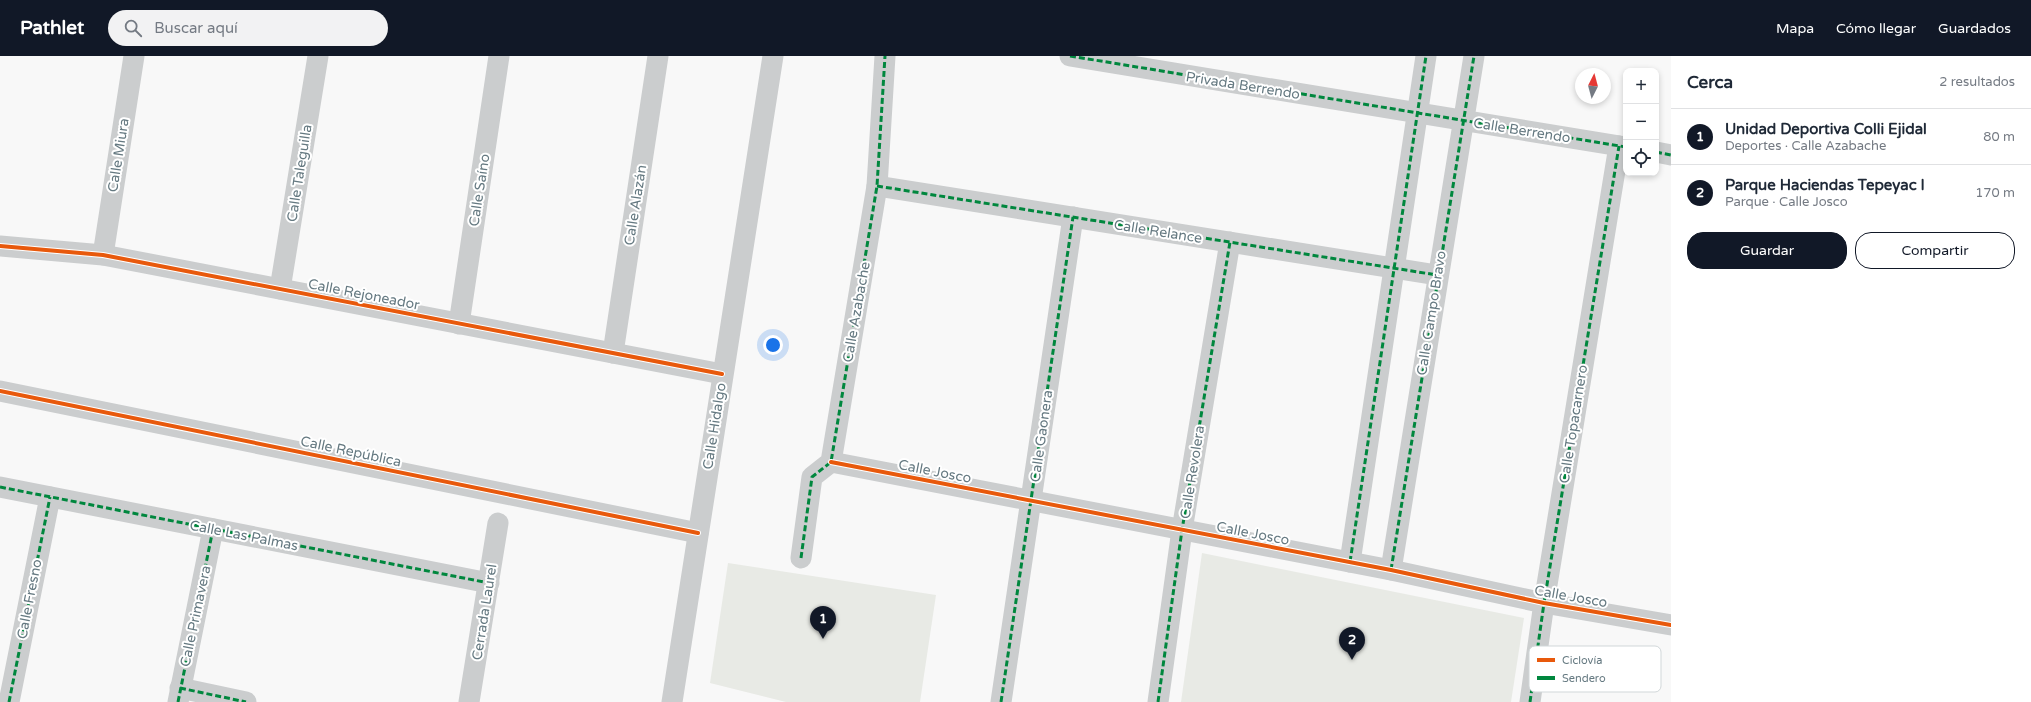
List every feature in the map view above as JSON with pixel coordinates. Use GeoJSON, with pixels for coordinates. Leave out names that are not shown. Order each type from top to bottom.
{"type":"FeatureCollection","features":[{"type":"Feature","properties":{"kind":"street","name":"Calle Miura"},"geometry":{"type":"LineString","coordinates":[[102,255],[134,56]]}},
{"type":"Feature","properties":{"kind":"street","name":"Calle Taleguilla"},"geometry":{"type":"LineString","coordinates":[[280,289],[318,56]]}},
{"type":"Feature","properties":{"kind":"street","name":"Calle Saíno"},"geometry":{"type":"LineString","coordinates":[[459,324],[499,56]]}},
{"type":"Feature","properties":{"kind":"street","name":"Calle Alazán"},"geometry":{"type":"LineString","coordinates":[[612,353],[658,56]]}},
{"type":"Feature","properties":{"kind":"street","name":"Calle Hidalgo"},"geometry":{"type":"LineString","coordinates":[[672,702],[722,374],[773,56]]}},
{"type":"Feature","properties":{"kind":"street","name":"Calle Azabache"},"geometry":{"type":"LineString","coordinates":[[831,462],[878,186],[885,56]]}},
{"type":"Feature","properties":{"kind":"street","name":"Privada Berrendo"},"geometry":{"type":"LineString","coordinates":[[1070,56],[1417,113]]}},
{"type":"Feature","properties":{"kind":"street"},"geometry":{"type":"LineString","coordinates":[[1350,562],[1426,56]]}},
{"type":"Feature","properties":{"kind":"street","name":"Calle Campo Bravo"},"geometry":{"type":"LineString","coordinates":[[1391,570],[1462,120],[1474,56]]}},
{"type":"Feature","properties":{"kind":"street","name":"Calle Berrendo"},"geometry":{"type":"LineString","coordinates":[[1417,113],[1622,147]]}},
{"type":"Feature","properties":{"kind":"street","name":"Calle Topacarnero"},"geometry":{"type":"LineString","coordinates":[[1538,646],[1622,147]]}},
{"type":"Feature","properties":{"kind":"street"},"geometry":{"type":"LineString","coordinates":[[1659,153],[1671,155]]}},
{"type":"Feature","properties":{"kind":"street","name":"Calle Relance"},"geometry":{"type":"LineString","coordinates":[[878,186],[1438,275]]}},
{"type":"Feature","properties":{"kind":"street","name":"Calle Gaonera"},"geometry":{"type":"LineString","coordinates":[[1001,702],[1073,217]]}},
{"type":"Feature","properties":{"kind":"street","name":"Calle Revolera"},"geometry":{"type":"LineString","coordinates":[[1158,702],[1182,530],[1230,242]]}},
{"type":"Feature","properties":{"kind":"street","name":"Calle Rejoneador"},"geometry":{"type":"LineString","coordinates":[[0,246],[102,255],[722,374]]}},
{"type":"Feature","properties":{"kind":"street","name":"Calle República"},"geometry":{"type":"LineString","coordinates":[[0,391],[698,533]]}},
{"type":"Feature","properties":{"kind":"street"},"geometry":{"type":"LineString","coordinates":[[801,558],[812,477],[831,462]]}},
{"type":"Feature","properties":{"kind":"street","name":"Calle Josco"},"geometry":{"type":"LineString","coordinates":[[831,462],[1391,570],[1544,603],[1671,625]]}},
{"type":"Feature","properties":{"kind":"street","name":"Calle Las Palmas"},"geometry":{"type":"LineString","coordinates":[[0,487],[489,583]]}},
{"type":"Feature","properties":{"kind":"street","name":"Calle Fresno"},"geometry":{"type":"LineString","coordinates":[[9,702],[50,497]]}},
{"type":"Feature","properties":{"kind":"street","name":"Cerrada Laurel"},"geometry":{"type":"LineString","coordinates":[[469,702],[498,523]]}},
{"type":"Feature","properties":{"kind":"street","name":"Calle Primavera"},"geometry":{"type":"LineString","coordinates":[[179,695],[213,529]]}},
{"type":"Feature","properties":{"kind":"street","name":"Calle Topacarnero"},"geometry":{"type":"LineString","coordinates":[[1530,702],[1531,692]]}},
{"type":"Feature","properties":{"kind":"street"},"geometry":{"type":"LineString","coordinates":[[179,695],[246,702]]}},
{"type":"Feature","properties":{"kind":"shaded area"},"geometry":{"type":"Polygon","coordinates":[[[1202,553],[1524,618],[1511,702],[1181,702],[1202,553]]]}},
{"type":"Feature","properties":{"kind":"shaded area"},"geometry":{"type":"Polygon","coordinates":[[[728,563],[936,595],[920,702],[786,702],[710,683],[728,563]]]}},
{"type":"Feature","properties":{"kind":"marked path"},"geometry":{"type":"LineString","coordinates":[[801,558],[812,477],[831,462],[877,186],[885,56]]}},
{"type":"Feature","properties":{"kind":"marked path"},"geometry":{"type":"LineString","coordinates":[[1070,56],[1623,147]]}},
{"type":"Feature","properties":{"kind":"marked path"},"geometry":{"type":"LineString","coordinates":[[1350,562],[1426,56]]}},
{"type":"Feature","properties":{"kind":"marked path"},"geometry":{"type":"LineString","coordinates":[[1391,570],[1474,56]]}},
{"type":"Feature","properties":{"kind":"marked path"},"geometry":{"type":"LineString","coordinates":[[1538,646],[1619,146]]}},
{"type":"Feature","properties":{"kind":"marked path"},"geometry":{"type":"LineString","coordinates":[[1659,153],[1671,155]]}},
{"type":"Feature","properties":{"kind":"marked path"},"geometry":{"type":"LineString","coordinates":[[877,186],[1437,275]]}},
{"type":"Feature","properties":{"kind":"marked path"},"geometry":{"type":"LineString","coordinates":[[1001,702],[1073,217]]}},
{"type":"Feature","properties":{"kind":"marked path"},"geometry":{"type":"LineString","coordinates":[[1158,702],[1182,530],[1230,242]]}},
{"type":"Feature","properties":{"kind":"marked path"},"geometry":{"type":"LineString","coordinates":[[0,487],[489,583]]}},
{"type":"Feature","properties":{"kind":"marked path"},"geometry":{"type":"LineString","coordinates":[[9,702],[50,497]]}},
{"type":"Feature","properties":{"kind":"marked path"},"geometry":{"type":"LineString","coordinates":[[178,702],[213,529]]}},
{"type":"Feature","properties":{"kind":"marked path"},"geometry":{"type":"LineString","coordinates":[[180,688],[246,702]]}},
{"type":"Feature","properties":{"kind":"marked path"},"geometry":{"type":"LineString","coordinates":[[1530,702],[1531,692]]}},
{"type":"Feature","properties":{"kind":"cycle path"},"geometry":{"type":"LineString","coordinates":[[0,246],[103,255],[722,374]]}},
{"type":"Feature","properties":{"kind":"cycle path"},"geometry":{"type":"LineString","coordinates":[[0,391],[698,533]]}},
{"type":"Feature","properties":{"kind":"cycle path"},"geometry":{"type":"LineString","coordinates":[[831,462],[1391,570],[1544,603],[1671,625]]}},
{"type":"Feature","properties":{"kind":"place","name":"Unidad Deportiva Colli Ejidal"},"geometry":{"type":"Point","coordinates":[823,639]}},
{"type":"Feature","properties":{"kind":"place","name":"Parque Haciendas Tepeyac I"},"geometry":{"type":"Point","coordinates":[1352,660]}}]}
